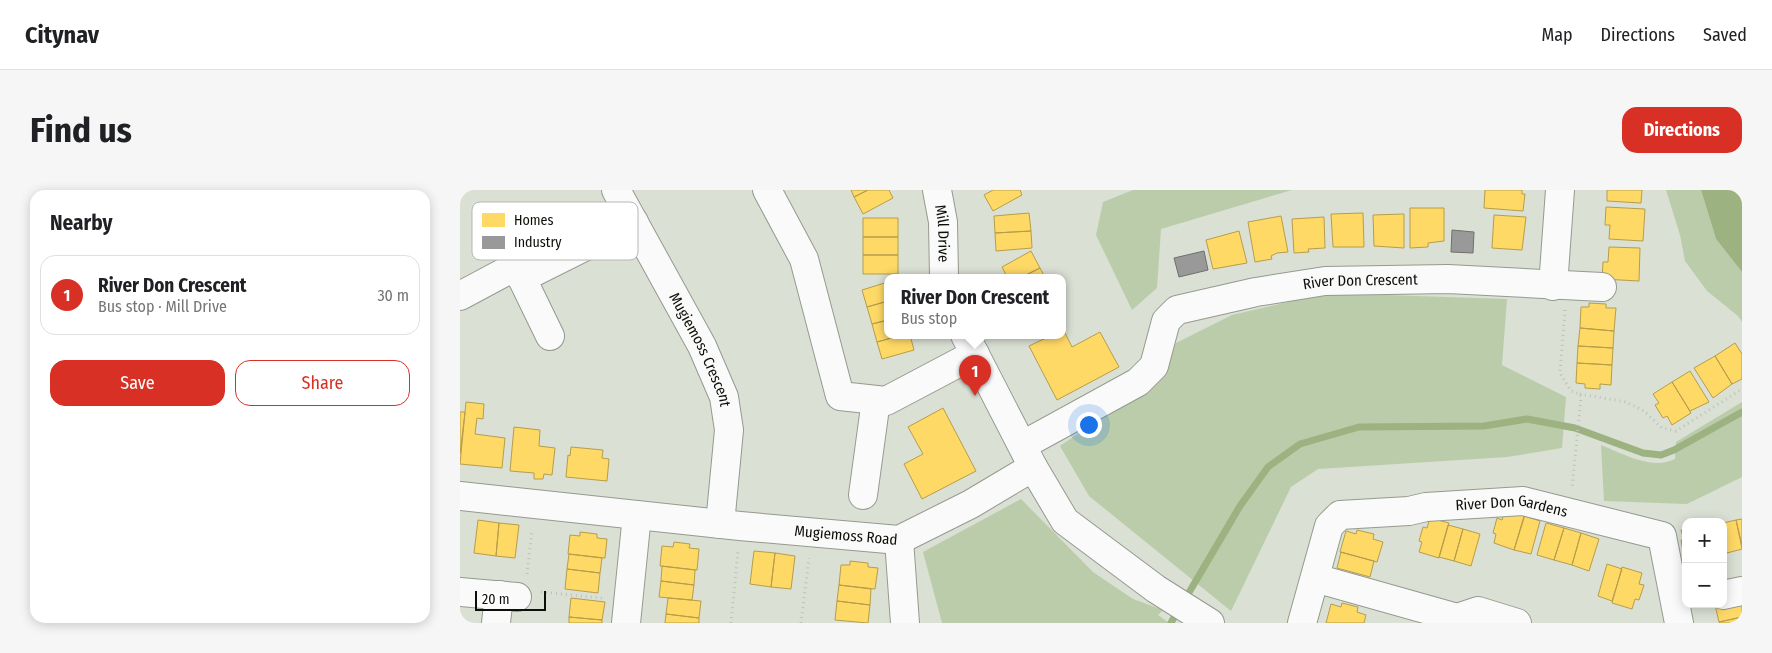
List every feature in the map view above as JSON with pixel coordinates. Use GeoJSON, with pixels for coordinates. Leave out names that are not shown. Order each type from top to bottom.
{"type":"FeatureCollection","features":[{"type":"Feature","properties":{"kind":"street","name":"Mugiemoss Crescent"},"geometry":{"type":"LineString","coordinates":[[616,190],[623,202]]}},
{"type":"Feature","properties":{"kind":"street"},"geometry":{"type":"LineString","coordinates":[[767,190],[804,259],[840,396],[886,401],[970,344],[1028,456],[1065,521],[1156,589],[1210,623]]}},
{"type":"Feature","properties":{"kind":"street","name":"Mill Drive"},"geometry":{"type":"LineString","coordinates":[[937,190],[943,222],[944,274]]}},
{"type":"Feature","properties":{"kind":"street"},"geometry":{"type":"LineString","coordinates":[[1553,286],[1560,190]]}},
{"type":"Feature","properties":{"kind":"street","name":"Mugiemoss Crescent"},"geometry":{"type":"LineString","coordinates":[[638,229],[702,346],[724,397],[729,430],[730,525]]}},
{"type":"Feature","properties":{"kind":"street"},"geometry":{"type":"LineString","coordinates":[[522,278],[558,260]]}},
{"type":"Feature","properties":{"kind":"street"},"geometry":{"type":"LineString","coordinates":[[460,296],[516,266],[550,336]]}},
{"type":"Feature","properties":{"kind":"street","name":"River Don Crescent"},"geometry":{"type":"LineString","coordinates":[[1028,456],[1138,382],[1154,366],[1166,321],[1177,310],[1256,292],[1325,281],[1448,278],[1591,287]]}},
{"type":"Feature","properties":{"kind":"street"},"geometry":{"type":"LineString","coordinates":[[863,495],[876,400]]}},
{"type":"Feature","properties":{"kind":"street","name":"Mugiemoss Road"},"geometry":{"type":"LineString","coordinates":[[460,496],[730,525],[899,540],[971,504],[1028,456]]}},
{"type":"Feature","properties":{"kind":"street","name":"River Don Gardens"},"geometry":{"type":"LineString","coordinates":[[1302,623],[1329,526],[1340,515],[1409,511],[1426,507],[1523,500],[1662,536],[1680,611]]}},
{"type":"Feature","properties":{"kind":"street"},"geometry":{"type":"LineString","coordinates":[[627,612],[637,515]]}},
{"type":"Feature","properties":{"kind":"street"},"geometry":{"type":"LineString","coordinates":[[899,540],[905,623]]}},
{"type":"Feature","properties":{"kind":"street"},"geometry":{"type":"LineString","coordinates":[[1315,578],[1457,618],[1478,611],[1517,623]]}},
{"type":"Feature","properties":{"kind":"street"},"geometry":{"type":"LineString","coordinates":[[1727,595],[1742,591]]}},
{"type":"Feature","properties":{"kind":"street"},"geometry":{"type":"LineString","coordinates":[[460,592],[514,594],[496,623]]}},
{"type":"Feature","properties":{"kind":"path"},"geometry":{"type":"LineString","coordinates":[[1591,287],[1579,300],[1566,306],[1564,312],[1560,373],[1571,391],[1626,402],[1644,411],[1662,428],[1676,431],[1742,389]]}},
{"type":"Feature","properties":{"kind":"path"},"geometry":{"type":"LineString","coordinates":[[1575,466],[1580,394]]}},
{"type":"Feature","properties":{"kind":"path"},"geometry":{"type":"LineString","coordinates":[[534,504],[514,594],[627,612]]}},
{"type":"Feature","properties":{"kind":"path"},"geometry":{"type":"LineString","coordinates":[[730,525],[731,623]]}},
{"type":"Feature","properties":{"kind":"path"},"geometry":{"type":"LineString","coordinates":[[801,623],[812,533]]}},
{"type":"Feature","properties":{"kind":"shaded area"},"geometry":{"type":"Polygon","coordinates":[[[1133,190],[1292,190],[1161,229],[1157,288],[1132,310],[1096,235],[1103,202],[1133,190]]]}},
{"type":"Feature","properties":{"kind":"shaded area"},"geometry":{"type":"Polygon","coordinates":[[[1666,190],[1701,190],[1716,239],[1742,272],[1742,322],[1738,316],[1707,291],[1685,261],[1680,235],[1666,190]]]}},
{"type":"Feature","properties":{"kind":"shaded area"},"geometry":{"type":"Polygon","coordinates":[[[1701,190],[1742,190],[1742,272],[1716,239],[1701,190]]]}},
{"type":"Feature","properties":{"kind":"shaded area"},"geometry":{"type":"Polygon","coordinates":[[[1327,293],[1507,299],[1502,365],[1566,397],[1562,448],[1507,457],[1318,469],[1291,487],[1231,611],[1089,496],[1060,446],[1158,379],[1176,343],[1232,315],[1327,293]]]}},
{"type":"Feature","properties":{"kind":"shaded area"},"geometry":{"type":"Polygon","coordinates":[[[1742,402],[1742,477],[1687,504],[1604,501],[1601,445],[1637,460],[1657,463],[1666,462],[1675,459],[1676,442],[1742,402]]]}},
{"type":"Feature","properties":{"kind":"shaded area"},"geometry":{"type":"Polygon","coordinates":[[[1021,499],[1093,572],[1133,599],[1163,610],[1158,615],[1169,623],[942,623],[923,552],[1021,499]]]}},
{"type":"Feature","properties":{"kind":"building: Homes"},"geometry":{"type":"Polygon","coordinates":[[[851,190],[868,190],[854,197],[851,190]]]}},
{"type":"Feature","properties":{"kind":"building: Homes"},"geometry":{"type":"Polygon","coordinates":[[[868,190],[889,190],[893,198],[863,214],[854,197],[868,190]]]}},
{"type":"Feature","properties":{"kind":"building: Homes"},"geometry":{"type":"Polygon","coordinates":[[[993,190],[1020,190],[1022,195],[993,211],[984,195],[993,190]]]}},
{"type":"Feature","properties":{"kind":"building: Homes"},"geometry":{"type":"Polygon","coordinates":[[[1485,190],[1522,190],[1522,194],[1525,194],[1523,211],[1484,208],[1485,190]]]}},
{"type":"Feature","properties":{"kind":"building: Homes"},"geometry":{"type":"Polygon","coordinates":[[[1607,190],[1642,190],[1641,203],[1607,201],[1607,190]]]}},
{"type":"Feature","properties":{"kind":"building: Homes"},"geometry":{"type":"Polygon","coordinates":[[[1606,207],[1645,209],[1643,241],[1609,239],[1610,225],[1605,225],[1606,207]]]}},
{"type":"Feature","properties":{"kind":"building: Homes"},"geometry":{"type":"Polygon","coordinates":[[[1410,208],[1444,208],[1444,241],[1428,243],[1428,247],[1410,248],[1410,208]]]}},
{"type":"Feature","properties":{"kind":"building: Homes"},"geometry":{"type":"Polygon","coordinates":[[[1029,213],[1031,231],[995,233],[994,216],[1029,213]]]}},
{"type":"Feature","properties":{"kind":"building: Homes"},"geometry":{"type":"Polygon","coordinates":[[[1363,213],[1364,247],[1333,247],[1331,214],[1363,213]]]}},
{"type":"Feature","properties":{"kind":"building: Homes"},"geometry":{"type":"Polygon","coordinates":[[[1404,214],[1404,248],[1374,246],[1373,215],[1404,214]]]}},
{"type":"Feature","properties":{"kind":"building: Homes"},"geometry":{"type":"Polygon","coordinates":[[[1494,215],[1526,217],[1522,250],[1492,248],[1494,215]]]}},
{"type":"Feature","properties":{"kind":"building: Homes"},"geometry":{"type":"Polygon","coordinates":[[[1281,216],[1288,252],[1277,253],[1271,256],[1272,259],[1255,262],[1248,222],[1281,216]]]}},
{"type":"Feature","properties":{"kind":"building: Homes"},"geometry":{"type":"Polygon","coordinates":[[[1324,217],[1325,248],[1308,249],[1309,252],[1294,253],[1292,219],[1324,217]]]}},
{"type":"Feature","properties":{"kind":"building: Homes"},"geometry":{"type":"Polygon","coordinates":[[[863,218],[898,218],[898,237],[863,237],[863,218]]]}},
{"type":"Feature","properties":{"kind":"building: Homes"},"geometry":{"type":"Polygon","coordinates":[[[1031,231],[1032,248],[996,251],[995,233],[1031,231]]]}},
{"type":"Feature","properties":{"kind":"building: Homes"},"geometry":{"type":"Polygon","coordinates":[[[1239,231],[1247,263],[1213,269],[1206,240],[1239,231]]]}},
{"type":"Feature","properties":{"kind":"building: Homes"},"geometry":{"type":"Polygon","coordinates":[[[863,237],[898,237],[898,255],[863,255],[863,237]]]}},
{"type":"Feature","properties":{"kind":"building: Homes"},"geometry":{"type":"Polygon","coordinates":[[[1609,247],[1640,248],[1639,281],[1602,279],[1603,262],[1608,262],[1609,247]]]}},
{"type":"Feature","properties":{"kind":"building: Homes"},"geometry":{"type":"Polygon","coordinates":[[[1031,251],[1040,268],[1028,274],[1006,274],[1002,267],[1031,251]]]}},
{"type":"Feature","properties":{"kind":"building: Homes"},"geometry":{"type":"Polygon","coordinates":[[[863,255],[898,255],[898,274],[863,274],[863,255]]]}},
{"type":"Feature","properties":{"kind":"building: Homes"},"geometry":{"type":"Polygon","coordinates":[[[1040,268],[1043,274],[1028,274],[1040,268]]]}},
{"type":"Feature","properties":{"kind":"building: Homes"},"geometry":{"type":"Polygon","coordinates":[[[884,283],[884,302],[867,307],[862,290],[884,283]]]}},
{"type":"Feature","properties":{"kind":"building: Homes"},"geometry":{"type":"Polygon","coordinates":[[[884,302],[884,321],[872,324],[867,307],[884,302]]]}},
{"type":"Feature","properties":{"kind":"building: Homes"},"geometry":{"type":"Polygon","coordinates":[[[1589,303],[1606,304],[1606,308],[1616,308],[1614,331],[1580,328],[1581,307],[1589,307],[1589,303]]]}},
{"type":"Feature","properties":{"kind":"building: Homes"},"geometry":{"type":"Polygon","coordinates":[[[884,321],[884,339],[888,339],[877,342],[872,324],[884,321]]]}},
{"type":"Feature","properties":{"kind":"building: Homes"},"geometry":{"type":"Polygon","coordinates":[[[1580,328],[1614,331],[1613,348],[1578,346],[1580,328]]]}},
{"type":"Feature","properties":{"kind":"building: Homes"},"geometry":{"type":"Polygon","coordinates":[[[1100,332],[1119,367],[1057,400],[1029,346],[1044,339],[1066,339],[1066,335],[1072,347],[1100,332]]]}},
{"type":"Feature","properties":{"kind":"building: Homes"},"geometry":{"type":"Polygon","coordinates":[[[888,339],[911,339],[914,350],[882,359],[877,342],[888,339]]]}},
{"type":"Feature","properties":{"kind":"building: Homes"},"geometry":{"type":"Polygon","coordinates":[[[1735,343],[1742,354],[1742,379],[1732,384],[1715,356],[1735,343]]]}},
{"type":"Feature","properties":{"kind":"building: Homes"},"geometry":{"type":"Polygon","coordinates":[[[1578,346],[1613,348],[1612,365],[1577,363],[1578,346]]]}},
{"type":"Feature","properties":{"kind":"building: Homes"},"geometry":{"type":"Polygon","coordinates":[[[1715,356],[1732,384],[1713,398],[1694,368],[1715,356]]]}},
{"type":"Feature","properties":{"kind":"building: Homes"},"geometry":{"type":"Polygon","coordinates":[[[1577,363],[1612,365],[1611,385],[1600,384],[1600,389],[1585,388],[1585,384],[1576,383],[1577,363]]]}},
{"type":"Feature","properties":{"kind":"building: Homes"},"geometry":{"type":"Polygon","coordinates":[[[1690,371],[1709,402],[1690,411],[1672,382],[1690,371]]]}},
{"type":"Feature","properties":{"kind":"building: Homes"},"geometry":{"type":"Polygon","coordinates":[[[1672,382],[1691,413],[1672,425],[1667,416],[1663,418],[1655,405],[1659,403],[1653,394],[1672,382]]]}},
{"type":"Feature","properties":{"kind":"building: Homes"},"geometry":{"type":"Polygon","coordinates":[[[466,402],[484,404],[483,419],[477,418],[475,434],[505,438],[502,468],[460,464],[466,402]]]}},
{"type":"Feature","properties":{"kind":"building: Homes"},"geometry":{"type":"Polygon","coordinates":[[[943,408],[976,471],[922,499],[904,464],[923,454],[908,427],[943,408]]]}},
{"type":"Feature","properties":{"kind":"building: Homes"},"geometry":{"type":"Polygon","coordinates":[[[460,412],[465,412],[460,454],[460,412]]]}},
{"type":"Feature","properties":{"kind":"building: Homes"},"geometry":{"type":"Polygon","coordinates":[[[514,427],[540,430],[539,446],[555,448],[552,475],[544,474],[543,479],[534,479],[534,473],[510,471],[514,427]]]}},
{"type":"Feature","properties":{"kind":"building: Homes"},"geometry":{"type":"Polygon","coordinates":[[[571,447],[603,450],[602,458],[609,459],[607,481],[566,477],[568,455],[570,456],[571,447]]]}},
{"type":"Feature","properties":{"kind":"building: Homes"},"geometry":{"type":"Polygon","coordinates":[[[1505,509],[1525,515],[1514,550],[1494,543],[1496,534],[1493,533],[1497,518],[1502,520],[1505,509]]]}},
{"type":"Feature","properties":{"kind":"building: Homes"},"geometry":{"type":"Polygon","coordinates":[[[1524,516],[1540,521],[1531,554],[1514,550],[1524,516]]]}},
{"type":"Feature","properties":{"kind":"building: Homes"},"geometry":{"type":"Polygon","coordinates":[[[1430,518],[1449,523],[1439,558],[1419,552],[1422,542],[1419,541],[1423,527],[1427,528],[1430,518]]]}},
{"type":"Feature","properties":{"kind":"building: Homes"},"geometry":{"type":"Polygon","coordinates":[[[1742,519],[1742,545],[1736,520],[1742,519]]]}},
{"type":"Feature","properties":{"kind":"building: Homes"},"geometry":{"type":"Polygon","coordinates":[[[478,520],[499,523],[496,556],[474,553],[478,520]]]}},
{"type":"Feature","properties":{"kind":"building: Homes"},"geometry":{"type":"Polygon","coordinates":[[[1736,520],[1742,549],[1727,553],[1727,522],[1736,520]]]}},
{"type":"Feature","properties":{"kind":"building: Homes"},"geometry":{"type":"Polygon","coordinates":[[[499,523],[519,525],[515,558],[496,556],[499,523]]]}},
{"type":"Feature","properties":{"kind":"building: Homes"},"geometry":{"type":"Polygon","coordinates":[[[1546,523],[1564,528],[1554,560],[1537,555],[1546,523]]]}},
{"type":"Feature","properties":{"kind":"building: Homes"},"geometry":{"type":"Polygon","coordinates":[[[1448,525],[1463,529],[1454,561],[1439,557],[1448,525]]]}},
{"type":"Feature","properties":{"kind":"building: Homes"},"geometry":{"type":"Polygon","coordinates":[[[1564,528],[1581,533],[1572,565],[1554,560],[1564,528]]]}},
{"type":"Feature","properties":{"kind":"building: Homes"},"geometry":{"type":"Polygon","coordinates":[[[1463,529],[1480,534],[1471,566],[1454,561],[1463,529]]]}},
{"type":"Feature","properties":{"kind":"building: Homes"},"geometry":{"type":"Polygon","coordinates":[[[1357,530],[1374,534],[1373,539],[1383,542],[1377,562],[1340,552],[1346,531],[1356,534],[1357,530]]]}},
{"type":"Feature","properties":{"kind":"building: Homes"},"geometry":{"type":"Polygon","coordinates":[[[580,532],[597,534],[597,538],[607,539],[605,558],[568,554],[570,535],[580,536],[580,532]]]}},
{"type":"Feature","properties":{"kind":"building: Homes"},"geometry":{"type":"Polygon","coordinates":[[[1581,533],[1599,539],[1589,571],[1572,565],[1581,533]]]}},
{"type":"Feature","properties":{"kind":"building: Homes"},"geometry":{"type":"Polygon","coordinates":[[[674,542],[690,544],[689,548],[699,549],[697,570],[660,566],[662,546],[673,547],[674,542]]]}},
{"type":"Feature","properties":{"kind":"building: Homes"},"geometry":{"type":"Polygon","coordinates":[[[754,551],[775,553],[771,587],[750,584],[754,551]]]}},
{"type":"Feature","properties":{"kind":"building: Homes"},"geometry":{"type":"Polygon","coordinates":[[[1341,552],[1374,561],[1370,577],[1337,568],[1341,552]]]}},
{"type":"Feature","properties":{"kind":"building: Homes"},"geometry":{"type":"Polygon","coordinates":[[[775,553],[795,556],[791,589],[771,587],[775,553]]]}},
{"type":"Feature","properties":{"kind":"building: Homes"},"geometry":{"type":"Polygon","coordinates":[[[569,554],[602,558],[600,573],[567,569],[569,554]]]}},
{"type":"Feature","properties":{"kind":"building: Homes"},"geometry":{"type":"Polygon","coordinates":[[[850,561],[868,563],[868,567],[878,568],[875,589],[839,585],[841,565],[850,565],[850,561]]]}},
{"type":"Feature","properties":{"kind":"building: Homes"},"geometry":{"type":"Polygon","coordinates":[[[1607,564],[1622,569],[1612,601],[1598,596],[1607,564]]]}},
{"type":"Feature","properties":{"kind":"building: Homes"},"geometry":{"type":"Polygon","coordinates":[[[662,566],[695,570],[694,585],[661,581],[662,566]]]}},
{"type":"Feature","properties":{"kind":"building: Homes"},"geometry":{"type":"Polygon","coordinates":[[[1622,567],[1642,573],[1639,584],[1644,585],[1639,600],[1635,599],[1632,609],[1612,603],[1622,567]]]}},
{"type":"Feature","properties":{"kind":"building: Homes"},"geometry":{"type":"Polygon","coordinates":[[[567,569],[600,573],[598,593],[565,589],[567,569]]]}},
{"type":"Feature","properties":{"kind":"building: Homes"},"geometry":{"type":"Polygon","coordinates":[[[661,581],[694,585],[692,600],[659,597],[661,581]]]}},
{"type":"Feature","properties":{"kind":"building: Homes"},"geometry":{"type":"Polygon","coordinates":[[[839,585],[871,589],[870,605],[837,601],[839,585]]]}},
{"type":"Feature","properties":{"kind":"building: Homes"},"geometry":{"type":"Polygon","coordinates":[[[571,598],[605,602],[602,620],[569,617],[571,598]]]}},
{"type":"Feature","properties":{"kind":"building: Homes"},"geometry":{"type":"Polygon","coordinates":[[[668,598],[701,601],[699,618],[666,614],[668,598]]]}},
{"type":"Feature","properties":{"kind":"building: Homes"},"geometry":{"type":"Polygon","coordinates":[[[1742,599],[1742,617],[1719,622],[1716,608],[1727,608],[1727,602],[1742,599]]]}},
{"type":"Feature","properties":{"kind":"building: Homes"},"geometry":{"type":"Polygon","coordinates":[[[837,601],[870,605],[868,623],[835,620],[837,601]]]}},
{"type":"Feature","properties":{"kind":"building: Homes"},"geometry":{"type":"Polygon","coordinates":[[[1342,603],[1358,607],[1357,612],[1366,615],[1364,623],[1326,623],[1331,604],[1341,607],[1342,603]]]}},
{"type":"Feature","properties":{"kind":"building: Homes"},"geometry":{"type":"Polygon","coordinates":[[[666,614],[699,618],[699,623],[665,623],[666,614]]]}},
{"type":"Feature","properties":{"kind":"building: Homes"},"geometry":{"type":"Polygon","coordinates":[[[569,617],[602,620],[602,623],[569,623],[569,617]]]}},
{"type":"Feature","properties":{"kind":"building: Homes"},"geometry":{"type":"Polygon","coordinates":[[[1742,617],[1742,623],[1719,622],[1742,617]]]}},
{"type":"Feature","properties":{"kind":"building: Industry"},"geometry":{"type":"Polygon","coordinates":[[[1452,230],[1474,232],[1473,253],[1451,252],[1452,230]]]}},
{"type":"Feature","properties":{"kind":"building: Industry"},"geometry":{"type":"Polygon","coordinates":[[[1204,251],[1208,270],[1179,277],[1174,258],[1204,251]]]}},
{"type":"Feature","properties":{"kind":"waterway"},"geometry":{"type":"LineString","coordinates":[[1184,601],[1240,506],[1268,467],[1300,444],[1359,427],[1484,426],[1527,419],[1575,428],[1643,453],[1661,455],[1674,450],[1742,412]]}},
{"type":"Feature","properties":{"kind":"waterway"},"geometry":{"type":"LineString","coordinates":[[1171,623],[1178,610]]}},
{"type":"Feature","properties":{"kind":"place","name":"River Don Crescent"},"geometry":{"type":"Point","coordinates":[975,396]}}]}
